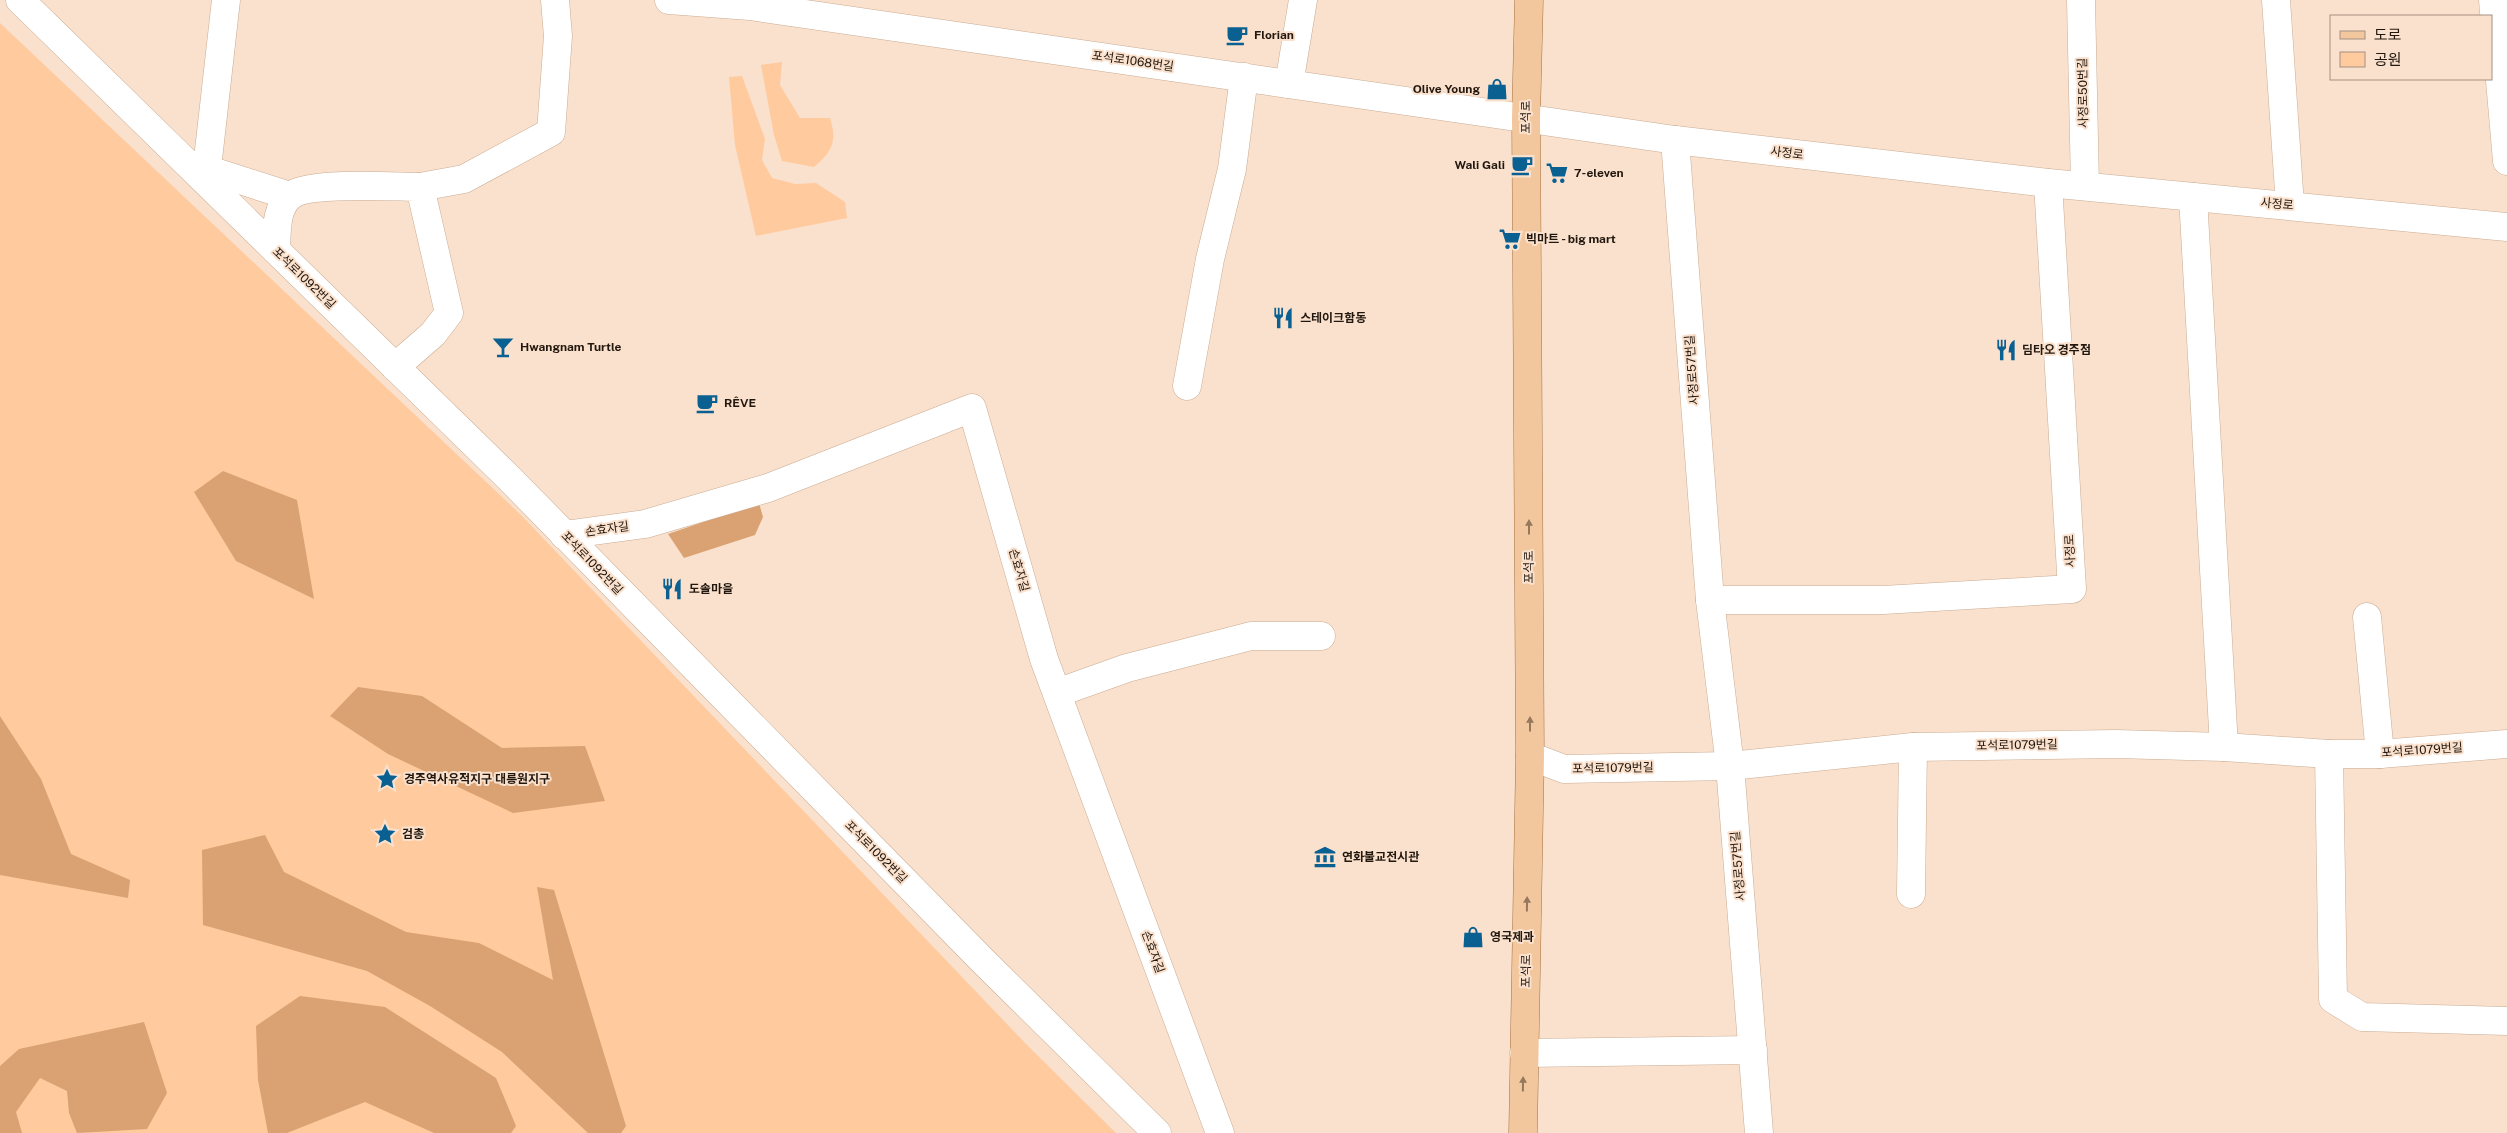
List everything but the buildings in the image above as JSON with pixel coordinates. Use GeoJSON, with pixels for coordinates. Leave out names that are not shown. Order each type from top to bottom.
{"type":"FeatureCollection","features":[{"type":"Feature","properties":{"kind":"main road","name":"포석로"},"geometry":{"type":"LineString","coordinates":[[1523,1133],[1530,756],[1526,118],[1529,0]]}},
{"type":"Feature","properties":{"kind":"street","name":"포석로1092번길"},"geometry":{"type":"LineString","coordinates":[[20,0],[196,165],[276,250],[564,535],[981,959],[1157,1133]]}},
{"type":"Feature","properties":{"kind":"street"},"geometry":{"type":"LineString","coordinates":[[226,0],[196,165],[290,196]]}},
{"type":"Feature","properties":{"kind":"street"},"geometry":{"type":"LineString","coordinates":[[276,250],[277,219],[290,196],[304,190],[340,187],[420,187],[464,179],[551,132],[558,36],[556,0]]}},
{"type":"Feature","properties":{"kind":"street","name":"포석로1068번길"},"geometry":{"type":"LineString","coordinates":[[669,0],[741,2],[1526,118]]}},
{"type":"Feature","properties":{"kind":"street"},"geometry":{"type":"LineString","coordinates":[[1289,84],[1303,0]]}},
{"type":"Feature","properties":{"kind":"street","name":"사정로50번길"},"geometry":{"type":"LineString","coordinates":[[2081,0],[2085,186]]}},
{"type":"Feature","properties":{"kind":"street"},"geometry":{"type":"LineString","coordinates":[[2276,0],[2290,206]]}},
{"type":"Feature","properties":{"kind":"street"},"geometry":{"type":"LineString","coordinates":[[2493,0],[2507,161]]}},
{"type":"Feature","properties":{"kind":"street"},"geometry":{"type":"LineString","coordinates":[[1188,386],[1210,259],[1232,169],[1244,77]]}},
{"type":"Feature","properties":{"kind":"street","name":"사정로"},"geometry":{"type":"LineString","coordinates":[[1526,118],[1675,140],[2048,183],[2507,227]]}},
{"type":"Feature","properties":{"kind":"street","name":"사정로57번길"},"geometry":{"type":"LineString","coordinates":[[1675,140],[1710,600],[1730,766],[1760,1133]]}},
{"type":"Feature","properties":{"kind":"street","name":"사정로"},"geometry":{"type":"LineString","coordinates":[[1710,600],[1883,600],[2072,589],[2048,183]]}},
{"type":"Feature","properties":{"kind":"street"},"geometry":{"type":"LineString","coordinates":[[395,367],[433,334],[449,313],[420,187]]}},
{"type":"Feature","properties":{"kind":"street"},"geometry":{"type":"LineString","coordinates":[[2193,197],[2224,747]]}},
{"type":"Feature","properties":{"kind":"street","name":"손효자길"},"geometry":{"type":"LineString","coordinates":[[564,535],[645,524],[768,488],[972,408],[1044,659],[1220,1133]]}},
{"type":"Feature","properties":{"kind":"street"},"geometry":{"type":"LineString","coordinates":[[2367,617],[2380,754]]}},
{"type":"Feature","properties":{"kind":"street"},"geometry":{"type":"LineString","coordinates":[[1057,693],[1127,668],[1251,636],[1321,636]]}},
{"type":"Feature","properties":{"kind":"street","name":"포석로1079번길"},"geometry":{"type":"LineString","coordinates":[[1530,756],[1564,769],[1730,766],[1913,747],[2116,744],[2224,747],[2329,754],[2380,754],[2507,744]]}},
{"type":"Feature","properties":{"kind":"street"},"geometry":{"type":"LineString","coordinates":[[1911,894],[1913,747]]}},
{"type":"Feature","properties":{"kind":"street"},"geometry":{"type":"LineString","coordinates":[[2329,754],[2333,999],[2362,1017],[2507,1022]]}},
{"type":"Feature","properties":{"kind":"street"},"geometry":{"type":"LineString","coordinates":[[1524,1054],[1753,1050]]}},
{"type":"Feature","properties":{"kind":"green space","name":"경주역사유적지구 대릉원지구"},"geometry":{"type":"Polygon","coordinates":[[[0,23],[520,514],[1026,1044],[1116,1133],[0,1133],[0,23]]]}},
{"type":"Feature","properties":{"kind":"green space"},"geometry":{"type":"Polygon","coordinates":[[[782,62],[780,85],[800,118],[830,118],[833,133],[832,145],[826,156],[814,167],[782,161],[774,135],[761,65],[782,62]]]}},
{"type":"Feature","properties":{"kind":"green space"},"geometry":{"type":"Polygon","coordinates":[[[742,76],[765,139],[762,160],[772,178],[795,184],[816,183],[845,202],[847,218],[756,236],[735,145],[729,77],[742,76]]]}},
{"type":"Feature","properties":{"kind":"shaded area"},"geometry":{"type":"Polygon","coordinates":[[[223,471],[297,500],[314,599],[236,561],[194,492],[223,471]]]}},
{"type":"Feature","properties":{"kind":"shaded area"},"geometry":{"type":"Polygon","coordinates":[[[759,503],[763,517],[755,535],[684,558],[668,534],[759,503]]]}},
{"type":"Feature","properties":{"kind":"shaded area"},"geometry":{"type":"Polygon","coordinates":[[[358,687],[422,696],[502,748],[585,746],[605,801],[513,813],[388,754],[330,716],[358,687]]]}},
{"type":"Feature","properties":{"kind":"shaded area"},"geometry":{"type":"Polygon","coordinates":[[[0,716],[41,779],[71,854],[130,880],[128,898],[0,875],[0,716]]]}},
{"type":"Feature","properties":{"kind":"shaded area"},"geometry":{"type":"Polygon","coordinates":[[[265,835],[284,872],[406,932],[479,943],[553,980],[537,887],[554,890],[626,1126],[621,1133],[588,1133],[502,1052],[430,1006],[367,971],[203,925],[202,850],[265,835]]]}},
{"type":"Feature","properties":{"kind":"shaded area"},"geometry":{"type":"Polygon","coordinates":[[[300,996],[385,1007],[496,1078],[516,1126],[511,1133],[434,1133],[365,1102],[287,1133],[268,1133],[258,1080],[256,1026],[300,996]]]}},
{"type":"Feature","properties":{"kind":"shaded area"},"geometry":{"type":"Polygon","coordinates":[[[144,1022],[167,1093],[147,1129],[77,1133],[69,1113],[67,1091],[40,1078],[16,1112],[22,1133],[0,1133],[0,1066],[19,1049],[144,1022]]]}},
{"type":"Feature","properties":{"kind":"place","name":"Florian"},"geometry":{"type":"Point","coordinates":[1237,35]}},
{"type":"Feature","properties":{"kind":"place","name":"Olive Young"},"geometry":{"type":"Point","coordinates":[1497,89]}},
{"type":"Feature","properties":{"kind":"place","name":"Wali Gali"},"geometry":{"type":"Point","coordinates":[1522,165]}},
{"type":"Feature","properties":{"kind":"place","name":"7-eleven"},"geometry":{"type":"Point","coordinates":[1557,173]}},
{"type":"Feature","properties":{"kind":"place","name":"빅마트 - big mart"},"geometry":{"type":"Point","coordinates":[1510,239]}},
{"type":"Feature","properties":{"kind":"place","name":"스테이크함동"},"geometry":{"type":"Point","coordinates":[1283,318]}},
{"type":"Feature","properties":{"kind":"place","name":"Hwangnam Turtle"},"geometry":{"type":"Point","coordinates":[503,347]}},
{"type":"Feature","properties":{"kind":"place","name":"딤타오 경주점"},"geometry":{"type":"Point","coordinates":[2006,350]}},
{"type":"Feature","properties":{"kind":"place","name":"RÊVE"},"geometry":{"type":"Point","coordinates":[707,403]}},
{"type":"Feature","properties":{"kind":"place","name":"도솔마을"},"geometry":{"type":"Point","coordinates":[672,589]}},
{"type":"Feature","properties":{"kind":"place","name":"경주역사유적지구 대릉원지구"},"geometry":{"type":"Point","coordinates":[387,779]}},
{"type":"Feature","properties":{"kind":"place","name":"검총"},"geometry":{"type":"Point","coordinates":[385,834]}},
{"type":"Feature","properties":{"kind":"place","name":"연화불교전시관"},"geometry":{"type":"Point","coordinates":[1325,857]}},
{"type":"Feature","properties":{"kind":"place","name":"영국제과"},"geometry":{"type":"Point","coordinates":[1473,937]}}]}
